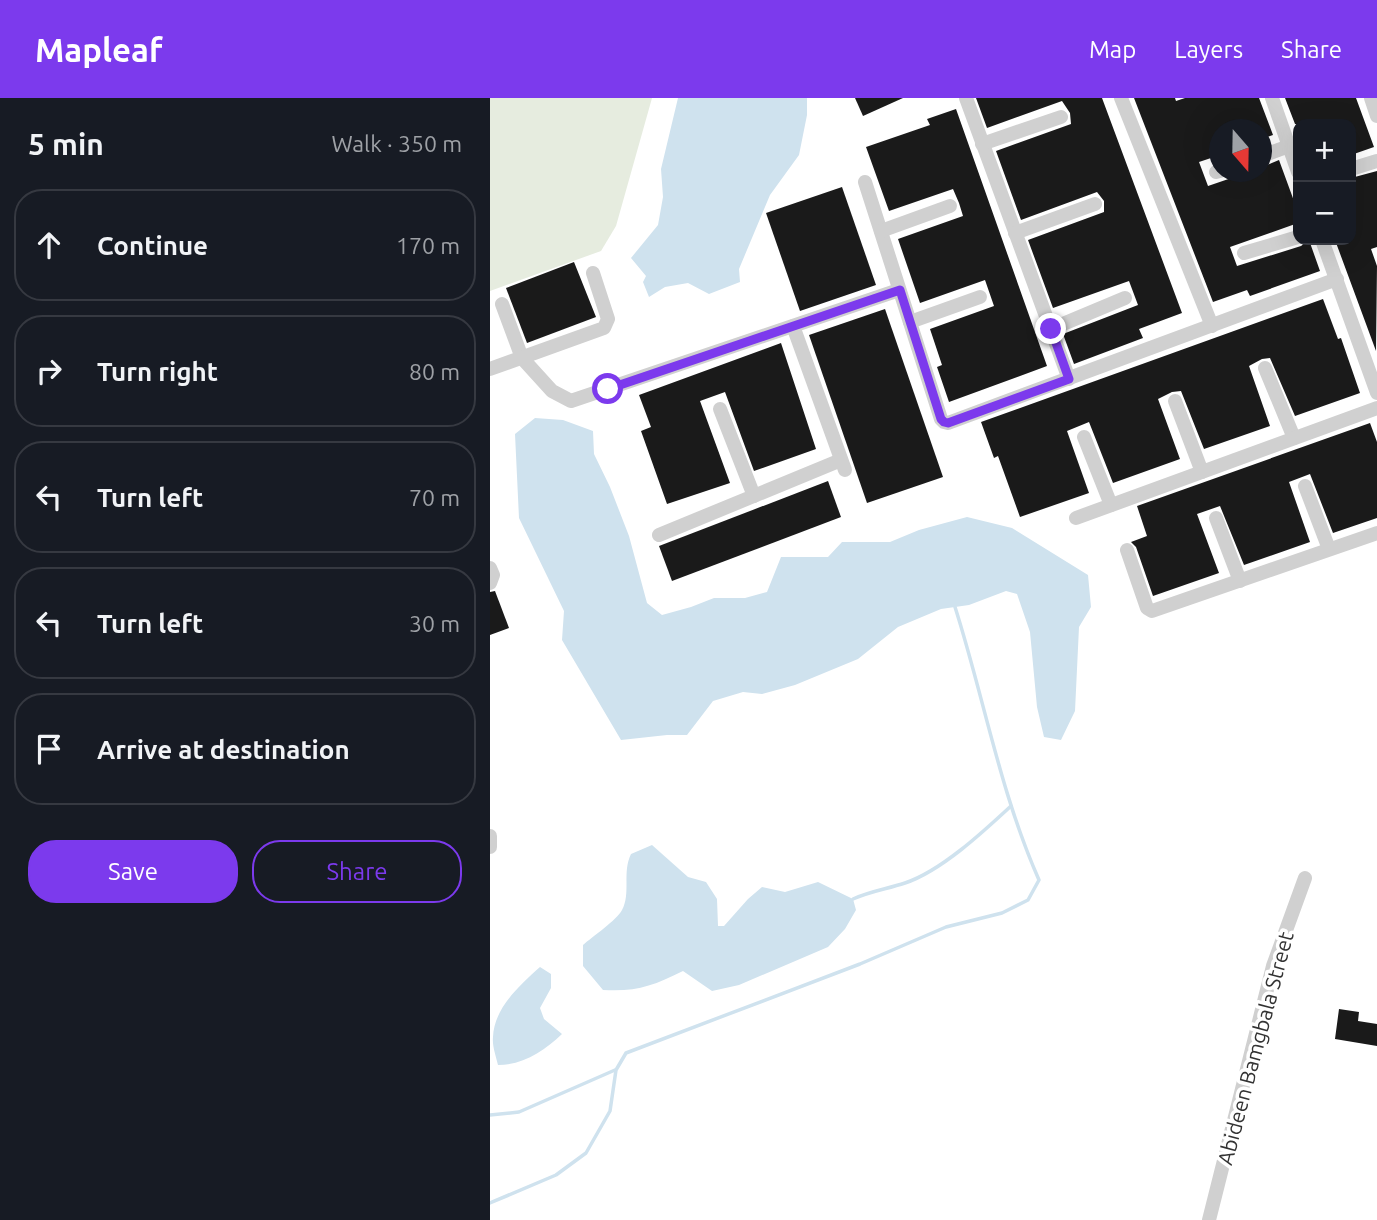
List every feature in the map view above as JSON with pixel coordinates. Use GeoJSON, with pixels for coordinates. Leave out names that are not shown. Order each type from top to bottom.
{"type":"FeatureCollection","features":[{"type":"Feature","properties":{"kind":"street"},"geometry":{"type":"LineString","coordinates":[[965,98],[1069,379]]}},
{"type":"Feature","properties":{"kind":"street"},"geometry":{"type":"LineString","coordinates":[[1121,98],[1212,326]]}},
{"type":"Feature","properties":{"kind":"street"},"geometry":{"type":"LineString","coordinates":[[1272,98],[1293,158]]}},
{"type":"Feature","properties":{"kind":"street"},"geometry":{"type":"LineString","coordinates":[[1371,98],[1377,116]]}},
{"type":"Feature","properties":{"kind":"street"},"geometry":{"type":"LineString","coordinates":[[982,144],[1061,117]]}},
{"type":"Feature","properties":{"kind":"street"},"geometry":{"type":"LineString","coordinates":[[1272,152],[1289,146]]}},
{"type":"Feature","properties":{"kind":"street"},"geometry":{"type":"LineString","coordinates":[[1356,167],[1377,161]]}},
{"type":"Feature","properties":{"kind":"street"},"geometry":{"type":"LineString","coordinates":[[865,182],[944,422],[1069,379],[1337,279]]}},
{"type":"Feature","properties":{"kind":"street"},"geometry":{"type":"LineString","coordinates":[[1016,233],[1095,204]]}},
{"type":"Feature","properties":{"kind":"street"},"geometry":{"type":"LineString","coordinates":[[881,231],[950,206]]}},
{"type":"Feature","properties":{"kind":"street"},"geometry":{"type":"LineString","coordinates":[[1244,253],[1293,238]]}},
{"type":"Feature","properties":{"kind":"street"},"geometry":{"type":"LineString","coordinates":[[1324,245],[1377,393]]}},
{"type":"Feature","properties":{"kind":"street"},"geometry":{"type":"LineString","coordinates":[[490,369],[604,328],[608,319],[593,273]]}},
{"type":"Feature","properties":{"kind":"street"},"geometry":{"type":"LineString","coordinates":[[502,304],[522,358],[552,391],[571,401],[900,290]]}},
{"type":"Feature","properties":{"kind":"street"},"geometry":{"type":"LineString","coordinates":[[910,321],[980,296]]}},
{"type":"Feature","properties":{"kind":"street"},"geometry":{"type":"LineString","coordinates":[[1051,329],[1125,298]]}},
{"type":"Feature","properties":{"kind":"street"},"geometry":{"type":"LineString","coordinates":[[659,535],[754,496],[843,465],[793,326]]}},
{"type":"Feature","properties":{"kind":"street"},"geometry":{"type":"LineString","coordinates":[[1362,350],[1377,345]]}},
{"type":"Feature","properties":{"kind":"street"},"geometry":{"type":"LineString","coordinates":[[1265,368],[1294,438]]}},
{"type":"Feature","properties":{"kind":"street"},"geometry":{"type":"LineString","coordinates":[[1175,401],[1202,472]]}},
{"type":"Feature","properties":{"kind":"street"},"geometry":{"type":"LineString","coordinates":[[1076,518],[1377,408]]}},
{"type":"Feature","properties":{"kind":"street"},"geometry":{"type":"LineString","coordinates":[[720,409],[754,496]]}},
{"type":"Feature","properties":{"kind":"street"},"geometry":{"type":"LineString","coordinates":[[1084,437],[1111,505]]}},
{"type":"Feature","properties":{"kind":"street"},"geometry":{"type":"LineString","coordinates":[[1305,486],[1329,549]]}},
{"type":"Feature","properties":{"kind":"street"},"geometry":{"type":"LineString","coordinates":[[1216,518],[1240,581]]}},
{"type":"Feature","properties":{"kind":"street"},"geometry":{"type":"LineString","coordinates":[[1127,550],[1147,608],[1152,611],[1377,533]]}},
{"type":"Feature","properties":{"kind":"street"},"geometry":{"type":"LineString","coordinates":[[490,568],[493,575],[490,583]]}},
{"type":"Feature","properties":{"kind":"street"},"geometry":{"type":"LineString","coordinates":[[490,836],[490,847]]}},
{"type":"Feature","properties":{"kind":"street","name":"Abideen Bamgbala Street"},"geometry":{"type":"LineString","coordinates":[[1209,1220],[1273,966],[1305,878]]}},
{"type":"Feature","properties":{"kind":"shaded area"},"geometry":{"type":"Polygon","coordinates":[[[490,98],[652,98],[616,226],[601,251],[490,291],[490,98]]]}},
{"type":"Feature","properties":{"kind":"water"},"geometry":{"type":"Polygon","coordinates":[[[678,98],[807,98],[807,115],[799,155],[770,195],[739,269],[740,282],[709,294],[688,283],[665,287],[649,297],[643,282],[646,276],[631,258],[658,225],[663,197],[661,169],[678,98]]]}},
{"type":"Feature","properties":{"kind":"water"},"geometry":{"type":"Polygon","coordinates":[[[535,418],[563,420],[593,431],[594,454],[629,536],[647,603],[662,615],[714,598],[745,598],[767,592],[781,557],[828,557],[842,542],[890,542],[919,530],[967,517],[1012,528],[1088,575],[1091,607],[1079,627],[1075,711],[1061,740],[1044,737],[1037,707],[1030,632],[1017,594],[1006,591],[969,605],[941,609],[898,627],[858,659],[795,685],[762,694],[743,692],[713,701],[687,735],[621,740],[562,640],[564,611],[519,518],[515,434],[535,418]]]}},
{"type":"Feature","properties":{"kind":"water"},"geometry":{"type":"Polygon","coordinates":[[[652,845],[688,877],[706,882],[717,899],[718,926],[724,926],[762,887],[785,892],[818,882],[853,899],[856,910],[845,929],[828,947],[739,985],[712,991],[683,971],[644,987],[603,990],[583,966],[583,945],[622,910],[631,854],[652,845]]]}},
{"type":"Feature","properties":{"kind":"water"},"geometry":{"type":"Polygon","coordinates":[[[540,967],[551,974],[551,988],[540,1008],[544,1019],[562,1034],[533,1056],[516,1063],[498,1065],[493,1040],[498,1016],[509,998],[540,967]]]}},
{"type":"Feature","properties":{"kind":"building"},"geometry":{"type":"Polygon","coordinates":[[[855,98],[903,98],[863,116],[855,98]]]}},
{"type":"Feature","properties":{"kind":"building"},"geometry":{"type":"Polygon","coordinates":[[[976,98],[1102,98],[1182,313],[1139,329],[1143,338],[1074,364],[1063,334],[1138,305],[1129,281],[1053,308],[1028,240],[1104,212],[1104,201],[1097,192],[1021,220],[996,151],[1071,124],[1070,113],[1062,101],[987,128],[976,98]]]}},
{"type":"Feature","properties":{"kind":"building"},"geometry":{"type":"Polygon","coordinates":[[[1134,98],[1175,98],[1176,101],[1185,98],[1259,98],[1267,119],[1209,119],[1209,159],[1199,162],[1208,186],[1220,182],[1272,182],[1272,163],[1279,160],[1293,198],[1293,225],[1230,247],[1237,266],[1302,245],[1311,245],[1320,271],[1250,296],[1247,290],[1213,302],[1134,98]]]}},
{"type":"Feature","properties":{"kind":"building"},"geometry":{"type":"Polygon","coordinates":[[[1285,98],[1356,98],[1374,147],[1356,153],[1356,119],[1293,119],[1285,98]]]}},
{"type":"Feature","properties":{"kind":"building"},"geometry":{"type":"Polygon","coordinates":[[[956,109],[1047,366],[949,402],[937,367],[942,365],[930,329],[994,306],[985,280],[920,303],[898,239],[963,216],[959,203],[953,189],[889,211],[866,147],[930,125],[927,119],[956,109]]]}},
{"type":"Feature","properties":{"kind":"building"},"geometry":{"type":"Polygon","coordinates":[[[1377,171],[1377,247],[1371,249],[1377,266],[1376,351],[1337,245],[1356,245],[1356,177],[1377,171]]]}},
{"type":"Feature","properties":{"kind":"building"},"geometry":{"type":"Polygon","coordinates":[[[842,187],[876,285],[800,311],[766,213],[842,187]]]}},
{"type":"Feature","properties":{"kind":"building"},"geometry":{"type":"Polygon","coordinates":[[[574,262],[596,317],[527,343],[506,288],[574,262]]]}},
{"type":"Feature","properties":{"kind":"building"},"geometry":{"type":"Polygon","coordinates":[[[1323,299],[1338,339],[1341,338],[1360,393],[1295,416],[1270,358],[1262,359],[1249,366],[1270,426],[1204,449],[1181,391],[1172,392],[1158,399],[1180,459],[1113,483],[1089,422],[1067,431],[1089,493],[1020,517],[998,456],[994,458],[981,422],[1323,299]]]}},
{"type":"Feature","properties":{"kind":"building"},"geometry":{"type":"Polygon","coordinates":[[[885,309],[943,477],[867,503],[809,335],[885,309]]]}},
{"type":"Feature","properties":{"kind":"building"},"geometry":{"type":"Polygon","coordinates":[[[781,343],[816,449],[754,471],[725,392],[700,401],[730,483],[667,504],[641,431],[651,427],[639,395],[781,343]]]}},
{"type":"Feature","properties":{"kind":"building"},"geometry":{"type":"Polygon","coordinates":[[[1370,423],[1377,442],[1377,518],[1333,533],[1310,474],[1289,482],[1310,542],[1244,565],[1220,506],[1197,514],[1219,573],[1153,596],[1136,547],[1131,542],[1147,536],[1137,506],[1370,423]]]}},
{"type":"Feature","properties":{"kind":"building"},"geometry":{"type":"Polygon","coordinates":[[[828,481],[841,517],[672,581],[659,546],[828,481]]]}},
{"type":"Feature","properties":{"kind":"building"},"geometry":{"type":"Polygon","coordinates":[[[495,591],[509,628],[490,635],[490,592],[495,591]]]}},
{"type":"Feature","properties":{"kind":"building"},"geometry":{"type":"Polygon","coordinates":[[[1339,1009],[1359,1012],[1358,1021],[1377,1024],[1377,1046],[1335,1039],[1339,1009]]]}},
{"type":"Feature","properties":{"kind":"waterway"},"geometry":{"type":"LineString","coordinates":[[490,1203],[556,1175],[586,1153],[610,1111],[616,1070],[626,1053],[860,964],[946,927],[1002,913],[1028,900],[1039,880],[1025,847],[1003,779],[955,607]]}},
{"type":"Feature","properties":{"kind":"waterway"},"geometry":{"type":"LineString","coordinates":[[853,899],[905,883],[933,870],[961,850],[1011,806]]}},
{"type":"Feature","properties":{"kind":"waterway"},"geometry":{"type":"LineString","coordinates":[[490,1115],[519,1112],[615,1070]]}},
{"type":"Feature","properties":{"kind":"route"},"geometry":{"type":"LineString","coordinates":[[608,389],[900,290],[941,419],[948,423],[1069,379],[1051,329]]}}]}
